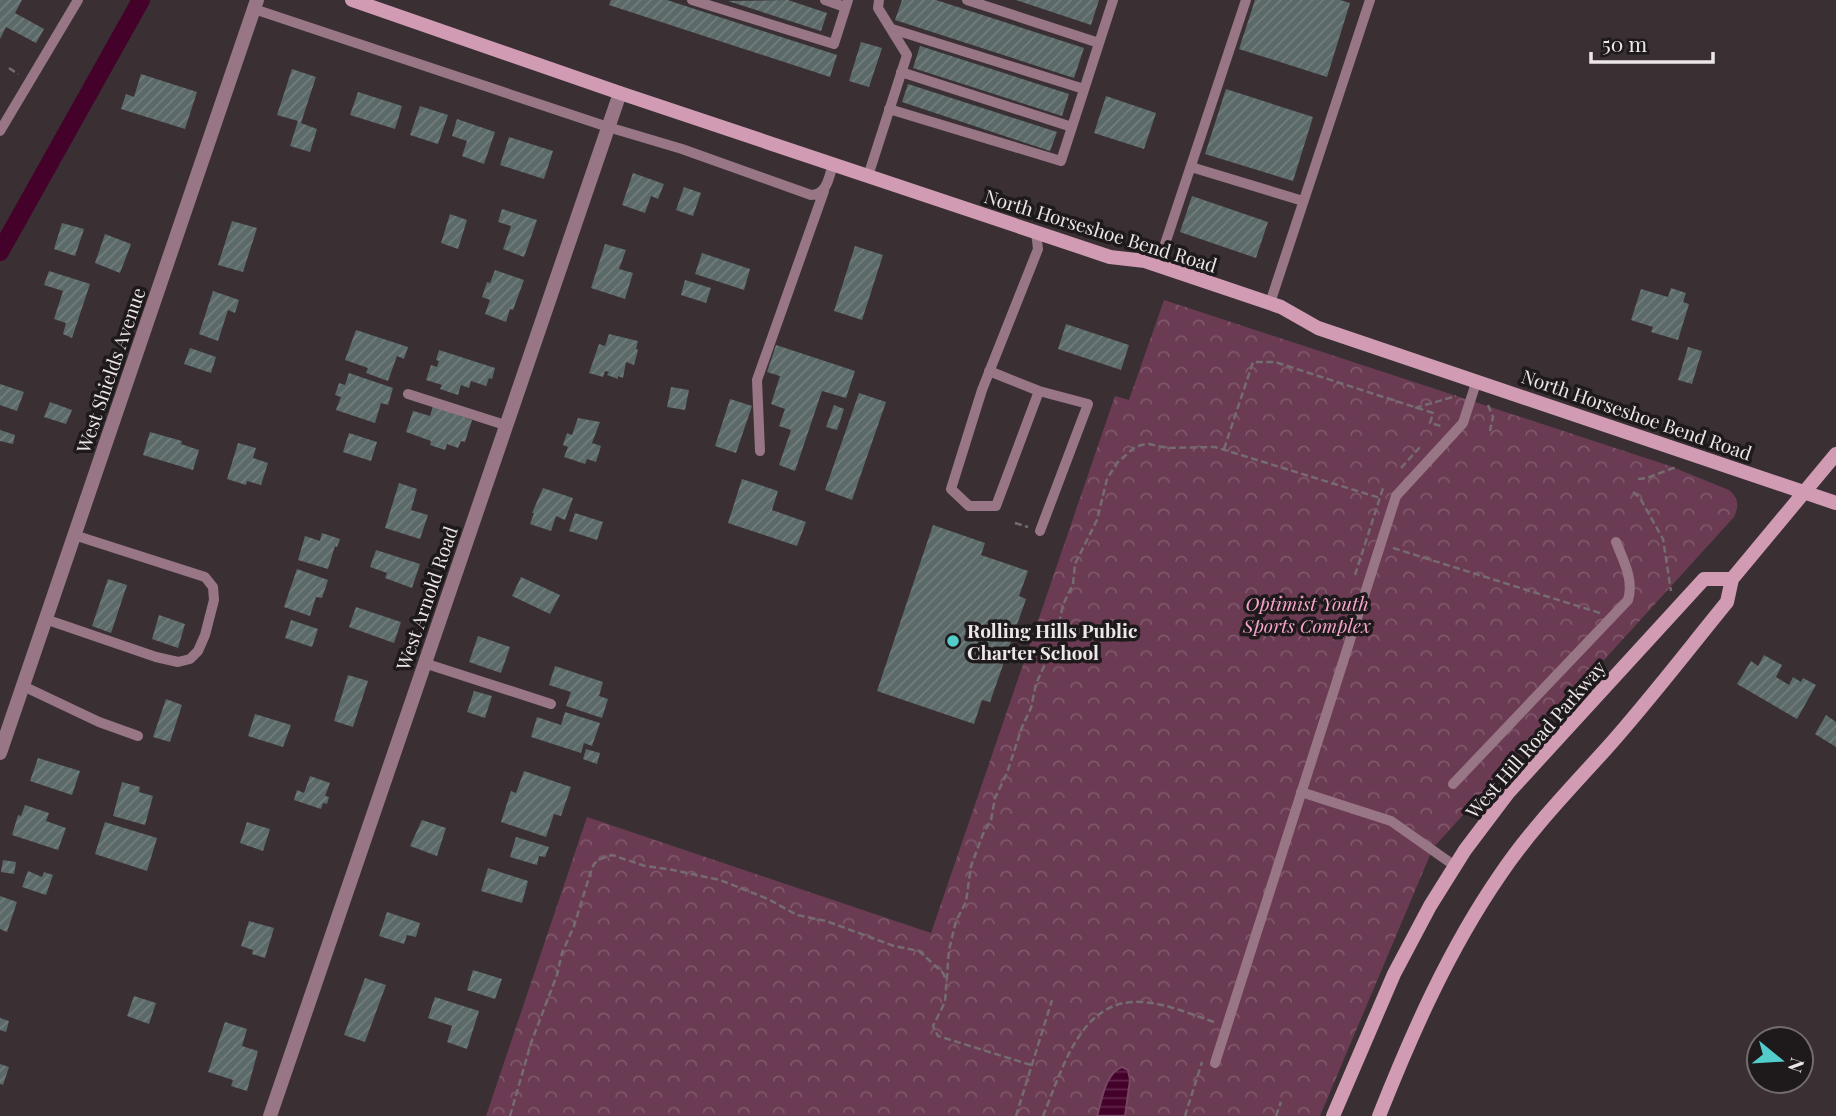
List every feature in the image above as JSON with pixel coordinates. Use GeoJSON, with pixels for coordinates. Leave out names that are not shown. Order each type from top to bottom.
{"type":"FeatureCollection","features":[{"type":"Feature","properties":{"kind":"street","name":"North Horseshoe Bend Road"},"geometry":{"type":"LineString","coordinates":[[352,0],[620,93],[1111,257],[1158,265],[1281,307],[1318,328],[1836,503]]}},
{"type":"Feature","properties":{"kind":"street","name":"West Shields Avenue"},"geometry":{"type":"LineString","coordinates":[[0,752],[255,4]]}},
{"type":"Feature","properties":{"kind":"street","name":"West Arnold Road"},"geometry":{"type":"LineString","coordinates":[[270,1116],[620,93]]}},
{"type":"Feature","properties":{"kind":"street"},"geometry":{"type":"LineString","coordinates":[[1379,1116],[1432,992],[1467,927],[1500,875],[1541,820],[1614,740],[1727,602],[1732,579],[1836,454]]}},
{"type":"Feature","properties":{"kind":"street","name":"West Hill Road Parkway"},"geometry":{"type":"LineString","coordinates":[[1334,1116],[1394,974],[1430,906],[1455,866],[1508,793],[1704,579],[1732,579]]}},
{"type":"Feature","properties":{"kind":"lane"},"geometry":{"type":"LineString","coordinates":[[0,131],[78,0]]}},
{"type":"Feature","properties":{"kind":"lane"},"geometry":{"type":"LineString","coordinates":[[692,0],[834,44],[846,3],[825,0]]}},
{"type":"Feature","properties":{"kind":"lane"},"geometry":{"type":"LineString","coordinates":[[868,176],[906,55],[878,8],[879,0]]}},
{"type":"Feature","properties":{"kind":"lane"},"geometry":{"type":"LineString","coordinates":[[967,0],[1099,43]]}},
{"type":"Feature","properties":{"kind":"lane"},"geometry":{"type":"LineString","coordinates":[[889,109],[1060,161],[1113,0]]}},
{"type":"Feature","properties":{"kind":"lane"},"geometry":{"type":"LineString","coordinates":[[1158,265],[1246,0]]}},
{"type":"Feature","properties":{"kind":"lane"},"geometry":{"type":"LineString","coordinates":[[1270,303],[1370,0]]}},
{"type":"Feature","properties":{"kind":"lane"},"geometry":{"type":"LineString","coordinates":[[255,4],[811,195],[818,195],[824,190]]}},
{"type":"Feature","properties":{"kind":"lane"},"geometry":{"type":"LineString","coordinates":[[892,29],[1084,89]]}},
{"type":"Feature","properties":{"kind":"lane"},"geometry":{"type":"LineString","coordinates":[[901,72],[1072,127]]}},
{"type":"Feature","properties":{"kind":"lane"},"geometry":{"type":"LineString","coordinates":[[760,451],[757,380],[834,164]]}},
{"type":"Feature","properties":{"kind":"lane"},"geometry":{"type":"LineString","coordinates":[[1191,167],[1303,201]]}},
{"type":"Feature","properties":{"kind":"lane"},"geometry":{"type":"LineString","coordinates":[[1035,232],[1038,249],[989,371],[951,489],[970,506],[996,506],[1039,391]]}},
{"type":"Feature","properties":{"kind":"lane"},"geometry":{"type":"LineString","coordinates":[[989,371],[1039,391],[1088,404],[1040,531]]}},
{"type":"Feature","properties":{"kind":"lane"},"geometry":{"type":"LineString","coordinates":[[1215,1063],[1396,496],[1463,423],[1477,380]]}},
{"type":"Feature","properties":{"kind":"lane"},"geometry":{"type":"LineString","coordinates":[[408,394],[505,425]]}},
{"type":"Feature","properties":{"kind":"lane"},"geometry":{"type":"LineString","coordinates":[[45,619],[178,662],[190,659],[198,651],[205,635],[214,600],[213,587],[205,577],[74,536]]}},
{"type":"Feature","properties":{"kind":"lane"},"geometry":{"type":"LineString","coordinates":[[1453,784],[1628,600],[1630,578],[1616,542]]}},
{"type":"Feature","properties":{"kind":"lane"},"geometry":{"type":"LineString","coordinates":[[424,663],[551,704]]}},
{"type":"Feature","properties":{"kind":"lane"},"geometry":{"type":"LineString","coordinates":[[23,686],[99,722],[138,736]]}},
{"type":"Feature","properties":{"kind":"lane"},"geometry":{"type":"LineString","coordinates":[[1301,792],[1391,821],[1455,866]]}},
{"type":"Feature","properties":{"kind":"path"},"geometry":{"type":"LineString","coordinates":[[1224,449],[1253,362],[1275,362],[1433,413],[1430,423],[1441,426]]}},
{"type":"Feature","properties":{"kind":"path"},"geometry":{"type":"LineString","coordinates":[[1415,408],[1456,396]]}},
{"type":"Feature","properties":{"kind":"path"},"geometry":{"type":"LineString","coordinates":[[1488,405],[1493,417],[1490,431]]}},
{"type":"Feature","properties":{"kind":"path"},"geometry":{"type":"LineString","coordinates":[[1031,1065],[938,1036],[933,1026],[946,1002],[949,950],[956,921],[966,902],[971,866],[991,820],[995,798],[1031,708],[1036,684],[1045,664],[1047,644],[1059,624],[1063,605],[1073,584],[1074,564],[1097,520],[1107,479],[1123,457],[1141,445],[1224,449],[1380,498]]}},
{"type":"Feature","properties":{"kind":"path"},"geometry":{"type":"LineString","coordinates":[[1401,468],[1420,447]]}},
{"type":"Feature","properties":{"kind":"path"},"geometry":{"type":"LineString","coordinates":[[1638,479],[1675,467]]}},
{"type":"Feature","properties":{"kind":"path"},"geometry":{"type":"LineString","coordinates":[[1633,492],[1640,498],[1663,540],[1672,594]]}},
{"type":"Feature","properties":{"kind":"path"},"geometry":{"type":"LineString","coordinates":[[1390,547],[1600,613]]}},
{"type":"Feature","properties":{"kind":"path"},"geometry":{"type":"LineString","coordinates":[[510,1116],[529,1050],[591,871],[594,864],[606,855],[645,866],[720,880],[768,899],[797,915],[826,921],[894,946],[919,951],[943,974],[948,985]]}},
{"type":"Feature","properties":{"kind":"path"},"geometry":{"type":"LineString","coordinates":[[1016,1116],[1052,1000]]}},
{"type":"Feature","properties":{"kind":"path"},"geometry":{"type":"LineString","coordinates":[[1043,1116],[1076,1041],[1091,1019],[1103,1010],[1116,1004],[1142,1002],[1170,1007],[1215,1022]]}},
{"type":"Feature","properties":{"kind":"path"},"geometry":{"type":"LineString","coordinates":[[1276,1116],[1281,1102]]}},
{"type":"Feature","properties":{"kind":"green space","name":"Optimist Youth Sports Complex"},"geometry":{"type":"Polygon","coordinates":[[[1164,300],[1670,466],[1729,490],[1737,503],[1734,517],[1433,848],[1320,1116],[486,1116],[587,817],[931,933],[1115,396],[1129,400],[1164,300]]]}},
{"type":"Feature","properties":{"kind":"shaded area"},"geometry":{"type":"Polygon","coordinates":[[[1122,1067],[1128,1070],[1130,1080],[1125,1116],[1097,1116],[1108,1081],[1116,1070],[1122,1067]]]}},
{"type":"Feature","properties":{"kind":"building"},"geometry":{"type":"Polygon","coordinates":[[[0,0],[22,0],[15,13],[44,29],[36,43],[6,27],[0,39],[0,0]]]}},
{"type":"Feature","properties":{"kind":"building"},"geometry":{"type":"Polygon","coordinates":[[[611,0],[667,0],[837,55],[830,77],[609,5],[611,0]]]}},
{"type":"Feature","properties":{"kind":"building"},"geometry":{"type":"Polygon","coordinates":[[[788,0],[827,13],[821,31],[728,1],[788,0]]]}},
{"type":"Feature","properties":{"kind":"building"},"geometry":{"type":"Polygon","coordinates":[[[902,0],[936,0],[1084,48],[1074,78],[895,20],[902,0]]]}},
{"type":"Feature","properties":{"kind":"building"},"geometry":{"type":"Polygon","coordinates":[[[1016,0],[1099,0],[1091,25],[1016,0]]]}},
{"type":"Feature","properties":{"kind":"building"},"geometry":{"type":"Polygon","coordinates":[[[1255,0],[1340,0],[1350,3],[1327,77],[1239,49],[1255,0]]]}},
{"type":"Feature","properties":{"kind":"building"},"geometry":{"type":"Polygon","coordinates":[[[861,42],[882,48],[869,87],[849,81],[861,42]]]}},
{"type":"Feature","properties":{"kind":"building"},"geometry":{"type":"Polygon","coordinates":[[[920,46],[1069,94],[1062,116],[913,68],[920,46]]]}},
{"type":"Feature","properties":{"kind":"building"},"geometry":{"type":"Polygon","coordinates":[[[292,69],[316,77],[301,123],[317,129],[310,152],[290,146],[298,121],[277,115],[292,69]]]}},
{"type":"Feature","properties":{"kind":"building"},"geometry":{"type":"Polygon","coordinates":[[[141,74],[197,92],[185,129],[121,109],[126,94],[134,97],[141,74]]]}},
{"type":"Feature","properties":{"kind":"building"},"geometry":{"type":"Polygon","coordinates":[[[908,84],[1057,132],[1050,151],[902,102],[908,84]]]}},
{"type":"Feature","properties":{"kind":"building"},"geometry":{"type":"Polygon","coordinates":[[[1226,89],[1313,117],[1293,181],[1205,154],[1226,89]]]}},
{"type":"Feature","properties":{"kind":"building"},"geometry":{"type":"Polygon","coordinates":[[[358,92],[402,106],[395,129],[350,115],[358,92]]]}},
{"type":"Feature","properties":{"kind":"building"},"geometry":{"type":"Polygon","coordinates":[[[1106,96],[1156,113],[1144,149],[1094,133],[1106,96]]]}},
{"type":"Feature","properties":{"kind":"building"},"geometry":{"type":"Polygon","coordinates":[[[420,106],[448,115],[438,144],[410,135],[420,106]]]}},
{"type":"Feature","properties":{"kind":"building"},"geometry":{"type":"Polygon","coordinates":[[[457,119],[495,132],[484,164],[462,156],[467,141],[452,136],[457,119]]]}},
{"type":"Feature","properties":{"kind":"building"},"geometry":{"type":"Polygon","coordinates":[[[509,137],[553,151],[544,179],[500,165],[509,137]]]}},
{"type":"Feature","properties":{"kind":"building"},"geometry":{"type":"Polygon","coordinates":[[[633,173],[664,184],[658,199],[651,196],[645,213],[622,205],[633,173]]]}},
{"type":"Feature","properties":{"kind":"building"},"geometry":{"type":"Polygon","coordinates":[[[684,187],[701,193],[693,216],[676,210],[684,187]]]}},
{"type":"Feature","properties":{"kind":"building"},"geometry":{"type":"Polygon","coordinates":[[[1192,196],[1268,222],[1256,258],[1180,232],[1192,196]]]}},
{"type":"Feature","properties":{"kind":"building"},"geometry":{"type":"Polygon","coordinates":[[[502,209],[537,220],[524,257],[503,249],[511,226],[498,222],[502,209]]]}},
{"type":"Feature","properties":{"kind":"building"},"geometry":{"type":"Polygon","coordinates":[[[450,214],[467,220],[458,249],[441,243],[450,214]]]}},
{"type":"Feature","properties":{"kind":"building"},"geometry":{"type":"Polygon","coordinates":[[[232,221],[257,228],[243,272],[218,265],[232,221]]]}},
{"type":"Feature","properties":{"kind":"building"},"geometry":{"type":"Polygon","coordinates":[[[62,223],[84,229],[75,256],[54,249],[62,223]]]}},
{"type":"Feature","properties":{"kind":"building"},"geometry":{"type":"Polygon","coordinates":[[[105,234],[131,244],[120,273],[95,263],[105,234]]]}},
{"type":"Feature","properties":{"kind":"building"},"geometry":{"type":"Polygon","coordinates":[[[605,244],[626,250],[619,269],[633,273],[625,299],[591,288],[605,244]]]}},
{"type":"Feature","properties":{"kind":"building"},"geometry":{"type":"Polygon","coordinates":[[[855,246],[883,255],[862,320],[834,311],[855,246]]]}},
{"type":"Feature","properties":{"kind":"building"},"geometry":{"type":"Polygon","coordinates":[[[702,253],[750,269],[744,290],[695,274],[702,253]]]}},
{"type":"Feature","properties":{"kind":"building"},"geometry":{"type":"Polygon","coordinates":[[[495,270],[524,280],[506,322],[485,314],[490,300],[482,297],[495,270]]]}},
{"type":"Feature","properties":{"kind":"building"},"geometry":{"type":"Polygon","coordinates":[[[49,271],[90,284],[72,338],[63,334],[66,323],[54,319],[63,291],[44,285],[49,271]]]}},
{"type":"Feature","properties":{"kind":"building"},"geometry":{"type":"Polygon","coordinates":[[[685,280],[711,288],[706,303],[681,295],[685,280]]]}},
{"type":"Feature","properties":{"kind":"building"},"geometry":{"type":"Polygon","coordinates":[[[1671,288],[1686,293],[1683,302],[1689,304],[1678,340],[1651,332],[1653,327],[1631,320],[1641,289],[1668,297],[1671,288]]]}},
{"type":"Feature","properties":{"kind":"building"},"geometry":{"type":"Polygon","coordinates":[[[213,291],[239,300],[235,313],[228,310],[218,341],[199,334],[213,291]]]}},
{"type":"Feature","properties":{"kind":"building"},"geometry":{"type":"Polygon","coordinates":[[[1066,324],[1129,345],[1121,370],[1058,349],[1066,324]]]}},
{"type":"Feature","properties":{"kind":"building"},"geometry":{"type":"Polygon","coordinates":[[[356,330],[408,347],[404,359],[397,356],[388,381],[366,373],[368,368],[345,360],[356,330]]]}},
{"type":"Feature","properties":{"kind":"building"},"geometry":{"type":"Polygon","coordinates":[[[609,334],[638,341],[634,365],[626,362],[623,378],[607,375],[609,372],[605,371],[603,377],[589,373],[599,344],[605,346],[609,334]]]}},
{"type":"Feature","properties":{"kind":"building"},"geometry":{"type":"Polygon","coordinates":[[[776,345],[855,371],[846,398],[822,391],[795,471],[779,465],[791,430],[779,426],[785,409],[771,404],[780,376],[767,372],[776,345]]]}},
{"type":"Feature","properties":{"kind":"building"},"geometry":{"type":"Polygon","coordinates":[[[1688,347],[1702,351],[1692,384],[1678,380],[1688,347]]]}},
{"type":"Feature","properties":{"kind":"building"},"geometry":{"type":"Polygon","coordinates":[[[190,348],[216,357],[211,373],[184,364],[190,348]]]}},
{"type":"Feature","properties":{"kind":"building"},"geometry":{"type":"Polygon","coordinates":[[[439,350],[495,368],[492,379],[489,378],[486,386],[471,381],[469,388],[461,385],[458,395],[440,389],[442,385],[426,380],[431,365],[437,367],[439,350]]]}},
{"type":"Feature","properties":{"kind":"building"},"geometry":{"type":"Polygon","coordinates":[[[349,373],[393,388],[388,405],[381,403],[375,423],[336,410],[341,397],[335,395],[339,383],[345,385],[349,373]]]}},
{"type":"Feature","properties":{"kind":"building"},"geometry":{"type":"Polygon","coordinates":[[[0,384],[24,392],[17,411],[0,405],[0,384]]]}},
{"type":"Feature","properties":{"kind":"building"},"geometry":{"type":"Polygon","coordinates":[[[671,387],[689,390],[685,410],[667,407],[671,387]]]}},
{"type":"Feature","properties":{"kind":"building"},"geometry":{"type":"Polygon","coordinates":[[[859,393],[886,402],[852,500],[825,490],[859,393]]]}},
{"type":"Feature","properties":{"kind":"building"},"geometry":{"type":"Polygon","coordinates":[[[730,399],[752,406],[736,453],[715,446],[730,399]]]}},
{"type":"Feature","properties":{"kind":"building"},"geometry":{"type":"Polygon","coordinates":[[[50,402],[72,410],[66,424],[44,417],[50,402]]]}},
{"type":"Feature","properties":{"kind":"building"},"geometry":{"type":"Polygon","coordinates":[[[834,405],[844,409],[837,430],[826,427],[834,405]]]}},
{"type":"Feature","properties":{"kind":"building"},"geometry":{"type":"Polygon","coordinates":[[[433,406],[472,420],[465,442],[461,441],[458,448],[447,444],[445,450],[430,445],[431,441],[406,432],[413,411],[430,416],[433,406]]]}},
{"type":"Feature","properties":{"kind":"building"},"geometry":{"type":"Polygon","coordinates":[[[578,418],[600,422],[592,443],[601,446],[596,462],[587,459],[585,464],[564,457],[568,447],[563,445],[567,433],[572,435],[578,418]]]}},
{"type":"Feature","properties":{"kind":"building"},"geometry":{"type":"Polygon","coordinates":[[[0,430],[15,435],[13,444],[0,441],[0,430]]]}},
{"type":"Feature","properties":{"kind":"building"},"geometry":{"type":"Polygon","coordinates":[[[150,432],[182,441],[181,444],[199,450],[193,470],[143,455],[150,432]]]}},
{"type":"Feature","properties":{"kind":"building"},"geometry":{"type":"Polygon","coordinates":[[[349,433],[377,442],[371,461],[343,452],[349,433]]]}},
{"type":"Feature","properties":{"kind":"building"},"geometry":{"type":"Polygon","coordinates":[[[238,443],[256,448],[253,458],[268,463],[261,485],[247,481],[246,485],[227,479],[238,443]]]}},
{"type":"Feature","properties":{"kind":"building"},"geometry":{"type":"Polygon","coordinates":[[[742,479],[778,491],[772,510],[806,522],[797,546],[728,523],[742,479]]]}},
{"type":"Feature","properties":{"kind":"building"},"geometry":{"type":"Polygon","coordinates":[[[399,483],[417,489],[411,510],[428,515],[420,539],[385,528],[399,483]]]}},
{"type":"Feature","properties":{"kind":"building"},"geometry":{"type":"Polygon","coordinates":[[[543,488],[573,498],[565,520],[556,516],[551,531],[530,524],[543,488]]]}},
{"type":"Feature","properties":{"kind":"building"},"geometry":{"type":"Polygon","coordinates":[[[575,513],[603,522],[597,540],[569,531],[575,513]]]}},
{"type":"Feature","properties":{"kind":"building"},"geometry":{"type":"Polygon","coordinates":[[[933,525],[985,543],[981,555],[1028,571],[1019,596],[1026,599],[990,702],[982,700],[974,724],[877,691],[933,525]]]}},
{"type":"Feature","properties":{"kind":"building"},"geometry":{"type":"Polygon","coordinates":[[[322,533],[340,539],[328,569],[298,560],[305,536],[320,541],[322,533]]]}},
{"type":"Feature","properties":{"kind":"building"},"geometry":{"type":"Polygon","coordinates":[[[376,550],[420,564],[412,588],[385,578],[387,573],[370,567],[376,550]]]}},
{"type":"Feature","properties":{"kind":"building"},"geometry":{"type":"Polygon","coordinates":[[[297,569],[328,580],[322,598],[316,597],[310,616],[284,607],[297,569]]]}},
{"type":"Feature","properties":{"kind":"building"},"geometry":{"type":"Polygon","coordinates":[[[521,577],[560,595],[550,614],[512,596],[521,577]]]}},
{"type":"Feature","properties":{"kind":"building"},"geometry":{"type":"Polygon","coordinates":[[[108,579],[127,585],[111,633],[92,626],[108,579]]]}},
{"type":"Feature","properties":{"kind":"building"},"geometry":{"type":"Polygon","coordinates":[[[356,607],[401,622],[394,643],[349,627],[356,607]]]}},
{"type":"Feature","properties":{"kind":"building"},"geometry":{"type":"Polygon","coordinates":[[[159,615],[185,624],[178,648],[152,639],[159,615]]]}},
{"type":"Feature","properties":{"kind":"building"},"geometry":{"type":"Polygon","coordinates":[[[291,620],[318,629],[312,647],[285,638],[291,620]]]}},
{"type":"Feature","properties":{"kind":"building"},"geometry":{"type":"Polygon","coordinates":[[[478,636],[510,647],[501,673],[469,662],[478,636]]]}},
{"type":"Feature","properties":{"kind":"building"},"geometry":{"type":"Polygon","coordinates":[[[1764,655],[1782,665],[1776,677],[1789,685],[1793,677],[1801,682],[1803,678],[1816,685],[1797,719],[1737,684],[1751,661],[1758,666],[1764,655]]]}},
{"type":"Feature","properties":{"kind":"building"},"geometry":{"type":"Polygon","coordinates":[[[555,666],[603,682],[599,696],[608,699],[602,718],[566,706],[571,692],[549,685],[555,666]]]}},
{"type":"Feature","properties":{"kind":"building"},"geometry":{"type":"Polygon","coordinates":[[[348,675],[368,681],[353,727],[334,721],[348,675]]]}},
{"type":"Feature","properties":{"kind":"building"},"geometry":{"type":"Polygon","coordinates":[[[474,691],[492,696],[485,718],[467,712],[474,691]]]}},
{"type":"Feature","properties":{"kind":"building"},"geometry":{"type":"Polygon","coordinates":[[[166,699],[182,705],[170,742],[153,737],[166,699]]]}},
{"type":"Feature","properties":{"kind":"building"},"geometry":{"type":"Polygon","coordinates":[[[565,712],[600,723],[592,746],[584,743],[581,753],[531,737],[537,717],[561,725],[565,712]]]}},
{"type":"Feature","properties":{"kind":"building"},"geometry":{"type":"Polygon","coordinates":[[[255,714],[291,725],[283,747],[248,736],[255,714]]]}},
{"type":"Feature","properties":{"kind":"building"},"geometry":{"type":"Polygon","coordinates":[[[1826,715],[1836,722],[1836,747],[1815,734],[1826,715]]]}},
{"type":"Feature","properties":{"kind":"building"},"geometry":{"type":"Polygon","coordinates":[[[586,749],[600,753],[597,764],[583,759],[586,749]]]}},
{"type":"Feature","properties":{"kind":"building"},"geometry":{"type":"Polygon","coordinates":[[[38,758],[80,771],[72,795],[30,781],[38,758]]]}},
{"type":"Feature","properties":{"kind":"building"},"geometry":{"type":"Polygon","coordinates":[[[524,771],[571,787],[561,816],[554,814],[546,837],[501,822],[511,791],[516,793],[524,771]]]}},
{"type":"Feature","properties":{"kind":"building"},"geometry":{"type":"Polygon","coordinates":[[[310,776],[330,783],[325,796],[329,797],[327,804],[323,803],[321,809],[294,800],[297,790],[304,793],[310,776]]]}},
{"type":"Feature","properties":{"kind":"building"},"geometry":{"type":"Polygon","coordinates":[[[122,782],[140,787],[139,792],[153,796],[145,825],[113,816],[122,782]]]}},
{"type":"Feature","properties":{"kind":"building"},"geometry":{"type":"Polygon","coordinates":[[[25,805],[49,813],[46,821],[66,828],[58,850],[12,835],[18,815],[21,816],[25,805]]]}},
{"type":"Feature","properties":{"kind":"building"},"geometry":{"type":"Polygon","coordinates":[[[422,820],[446,828],[437,856],[410,846],[422,820]]]}},
{"type":"Feature","properties":{"kind":"building"},"geometry":{"type":"Polygon","coordinates":[[[105,822],[157,838],[147,871],[95,854],[105,822]]]}},
{"type":"Feature","properties":{"kind":"building"},"geometry":{"type":"Polygon","coordinates":[[[247,822],[270,829],[263,851],[240,843],[247,822]]]}},
{"type":"Feature","properties":{"kind":"building"},"geometry":{"type":"Polygon","coordinates":[[[516,837],[549,847],[545,857],[539,856],[537,865],[510,857],[516,837]]]}},
{"type":"Feature","properties":{"kind":"building"},"geometry":{"type":"Polygon","coordinates":[[[3,860],[16,862],[14,874],[1,872],[3,860]]]}},
{"type":"Feature","properties":{"kind":"building"},"geometry":{"type":"Polygon","coordinates":[[[488,868],[528,881],[522,903],[481,891],[488,868]]]}},
{"type":"Feature","properties":{"kind":"building"},"geometry":{"type":"Polygon","coordinates":[[[28,871],[42,877],[44,872],[53,875],[46,895],[22,887],[28,871]]]}},
{"type":"Feature","properties":{"kind":"building"},"geometry":{"type":"Polygon","coordinates":[[[0,896],[17,902],[7,932],[0,929],[0,896]]]}},
{"type":"Feature","properties":{"kind":"building"},"geometry":{"type":"Polygon","coordinates":[[[387,912],[420,923],[416,937],[407,935],[404,944],[379,936],[387,912]]]}},
{"type":"Feature","properties":{"kind":"building"},"geometry":{"type":"Polygon","coordinates":[[[249,921],[274,928],[265,958],[252,954],[253,950],[241,946],[249,921]]]}},
{"type":"Feature","properties":{"kind":"building"},"geometry":{"type":"Polygon","coordinates":[[[473,970],[502,979],[495,999],[467,990],[473,970]]]}},
{"type":"Feature","properties":{"kind":"building"},"geometry":{"type":"Polygon","coordinates":[[[365,978],[386,985],[365,1042],[344,1035],[365,978]]]}},
{"type":"Feature","properties":{"kind":"building"},"geometry":{"type":"Polygon","coordinates":[[[134,996],[156,1003],[149,1024],[127,1016],[134,996]]]}},
{"type":"Feature","properties":{"kind":"building"},"geometry":{"type":"Polygon","coordinates":[[[435,997],[479,1011],[467,1049],[447,1042],[452,1026],[428,1018],[435,997]]]}},
{"type":"Feature","properties":{"kind":"building"},"geometry":{"type":"Polygon","coordinates":[[[0,1018],[9,1021],[6,1032],[0,1030],[0,1018]]]}},
{"type":"Feature","properties":{"kind":"building"},"geometry":{"type":"Polygon","coordinates":[[[225,1022],[247,1029],[242,1046],[258,1051],[247,1091],[231,1086],[233,1080],[208,1072],[225,1022]]]}},
{"type":"Feature","properties":{"kind":"building"},"geometry":{"type":"Polygon","coordinates":[[[0,1064],[9,1067],[3,1085],[0,1084],[0,1064]]]}},
{"type":"Feature","properties":{"kind":"waterway"},"geometry":{"type":"LineString","coordinates":[[0,252],[141,0]]}},
{"type":"Feature","properties":{"kind":"place","name":"Rolling Hills Public Charter School"},"geometry":{"type":"Point","coordinates":[953,641]}}]}
